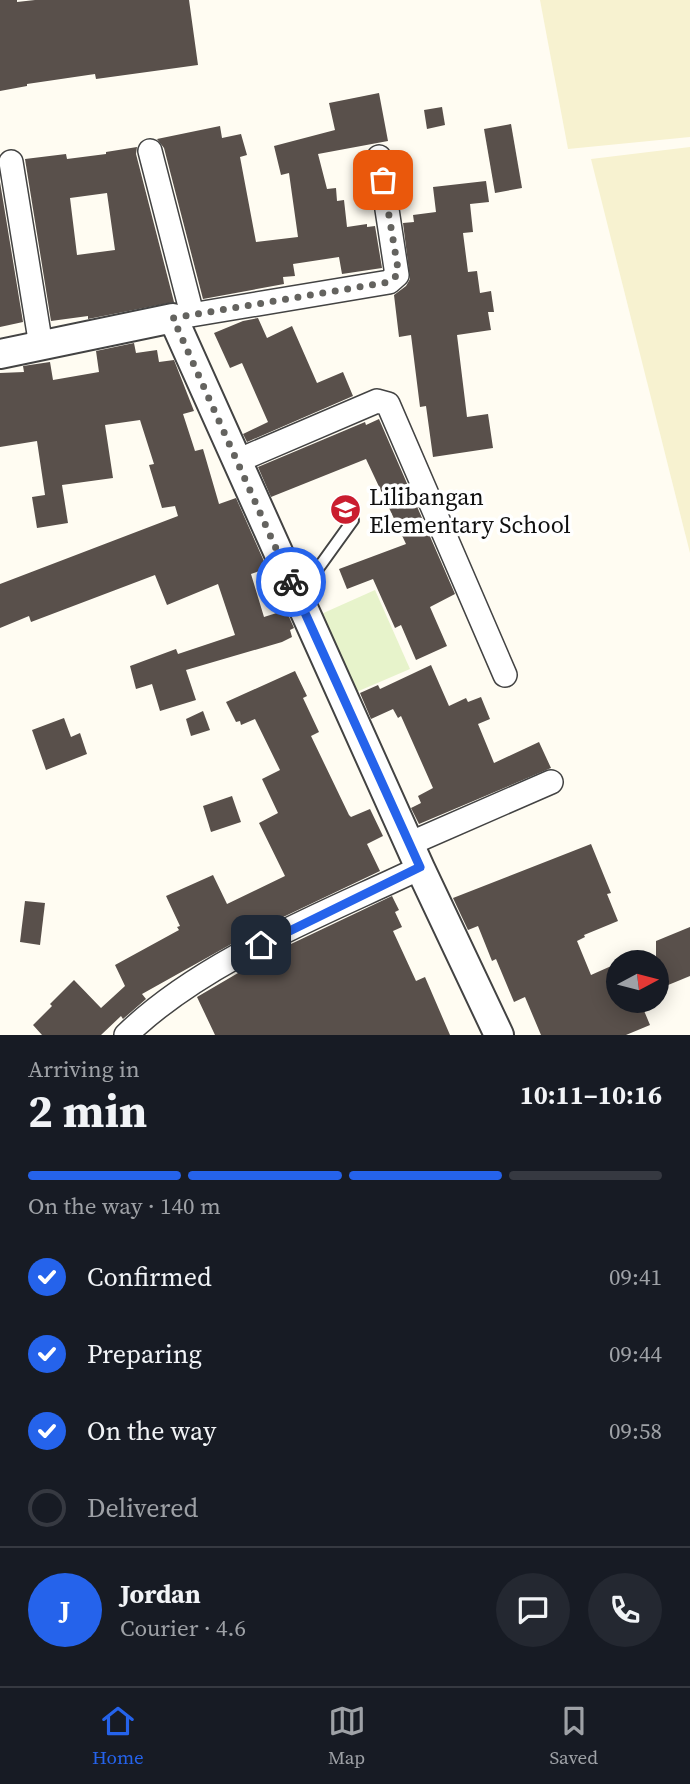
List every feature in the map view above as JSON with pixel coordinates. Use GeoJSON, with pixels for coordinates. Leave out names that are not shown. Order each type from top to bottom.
{"type":"FeatureCollection","features":[{"type":"Feature","properties":{"kind":"street"},"geometry":{"type":"LineString","coordinates":[[150,151],[183,316],[237,461],[499,1035]]}},
{"type":"Feature","properties":{"kind":"street"},"geometry":{"type":"LineString","coordinates":[[0,354],[183,316],[389,282],[397,275],[379,157]]}},
{"type":"Feature","properties":{"kind":"street"},"geometry":{"type":"LineString","coordinates":[[11,162],[41,346]]}},
{"type":"Feature","properties":{"kind":"street"},"geometry":{"type":"LineString","coordinates":[[237,461],[377,401],[388,404],[505,675]]}},
{"type":"Feature","properties":{"kind":"street"},"geometry":{"type":"LineString","coordinates":[[126,1035],[139,1022],[204,976],[551,782]]}},
{"type":"Feature","properties":{"kind":"lane"},"geometry":{"type":"LineString","coordinates":[[292,584],[317,570],[353,520]]}},
{"type":"Feature","properties":{"kind":"shaded area"},"geometry":{"type":"Polygon","coordinates":[[[540,0],[690,0],[690,137],[568,149],[540,0]]]}},
{"type":"Feature","properties":{"kind":"shaded area"},"geometry":{"type":"Polygon","coordinates":[[[690,147],[690,553],[591,159],[690,147]]]}},
{"type":"Feature","properties":{"kind":"green space"},"geometry":{"type":"Polygon","coordinates":[[[375,590],[410,669],[354,693],[319,615],[375,590]]]}},
{"type":"Feature","properties":{"kind":"building"},"geometry":{"type":"Polygon","coordinates":[[[0,0],[189,0],[198,65],[96,79],[95,74],[27,84],[0,91],[0,0]]]}},
{"type":"Feature","properties":{"kind":"building"},"geometry":{"type":"Polygon","coordinates":[[[379,93],[388,141],[318,154],[327,189],[336,188],[337,201],[344,200],[347,227],[367,224],[367,227],[375,226],[382,268],[342,274],[339,257],[293,264],[295,276],[283,277],[284,284],[203,299],[164,148],[157,139],[220,126],[222,138],[241,134],[247,155],[240,157],[256,242],[298,237],[289,173],[281,175],[274,146],[335,130],[329,103],[379,93]]]}},
{"type":"Feature","properties":{"kind":"building"},"geometry":{"type":"Polygon","coordinates":[[[442,107],[445,125],[427,129],[424,110],[442,107]]]}},
{"type":"Feature","properties":{"kind":"building"},"geometry":{"type":"Polygon","coordinates":[[[511,124],[522,188],[495,193],[484,129],[511,124]]]}},
{"type":"Feature","properties":{"kind":"building"},"geometry":{"type":"Polygon","coordinates":[[[137,147],[136,154],[174,302],[88,319],[88,316],[51,321],[25,159],[66,154],[67,159],[137,147]],[[107,193],[70,198],[77,255],[115,250],[107,193]]]}},
{"type":"Feature","properties":{"kind":"building"},"geometry":{"type":"Polygon","coordinates":[[[486,181],[489,202],[470,204],[473,232],[463,233],[468,272],[477,271],[480,293],[491,291],[494,312],[488,312],[491,330],[457,335],[467,417],[488,414],[493,448],[433,457],[426,406],[420,407],[411,335],[399,337],[394,295],[406,286],[410,279],[403,223],[414,222],[413,215],[436,212],[433,187],[486,181]]]}},
{"type":"Feature","properties":{"kind":"building"},"geometry":{"type":"Polygon","coordinates":[[[0,182],[23,322],[0,327],[0,182]]]}},
{"type":"Feature","properties":{"kind":"building"},"geometry":{"type":"Polygon","coordinates":[[[258,318],[267,338],[292,326],[317,383],[343,372],[353,396],[247,442],[243,434],[268,422],[242,363],[230,368],[214,333],[258,318]]]}},
{"type":"Feature","properties":{"kind":"building"},"geometry":{"type":"Polygon","coordinates":[[[134,343],[136,353],[157,350],[159,362],[174,360],[194,411],[183,414],[195,451],[203,449],[219,504],[236,498],[267,568],[251,574],[264,617],[286,610],[294,628],[290,630],[292,637],[282,642],[186,670],[196,700],[160,711],[152,684],[136,689],[130,666],[176,649],[178,654],[235,635],[218,584],[167,605],[155,575],[31,622],[29,616],[0,628],[0,584],[178,516],[175,506],[162,508],[149,465],[154,464],[140,420],[105,425],[113,478],[62,485],[68,523],[37,528],[32,497],[45,495],[37,441],[0,447],[0,373],[24,372],[23,366],[50,362],[53,380],[99,372],[96,351],[134,343]]]}},
{"type":"Feature","properties":{"kind":"building"},"geometry":{"type":"Polygon","coordinates":[[[379,419],[455,594],[430,607],[447,646],[416,660],[401,625],[395,628],[373,579],[347,589],[339,569],[406,544],[366,459],[271,497],[258,467],[365,422],[366,425],[379,419]]]}},
{"type":"Feature","properties":{"kind":"building"},"geometry":{"type":"Polygon","coordinates":[[[431,665],[449,706],[466,698],[468,702],[481,697],[490,719],[478,724],[494,763],[539,742],[551,768],[419,824],[411,808],[421,803],[418,796],[433,788],[401,716],[398,718],[393,709],[371,719],[360,693],[378,685],[380,689],[431,665]]]}},
{"type":"Feature","properties":{"kind":"building"},"geometry":{"type":"Polygon","coordinates":[[[295,671],[307,696],[303,698],[319,732],[311,736],[349,815],[351,817],[370,809],[383,836],[367,844],[380,871],[260,928],[142,994],[146,999],[123,1019],[121,1016],[101,1035],[42,1035],[33,1025],[74,980],[101,1008],[125,986],[115,965],[179,930],[177,927],[180,926],[166,896],[213,875],[227,904],[285,876],[259,823],[278,813],[262,779],[280,770],[255,719],[241,725],[240,721],[236,722],[226,702],[295,671]]]}},
{"type":"Feature","properties":{"kind":"building"},"geometry":{"type":"Polygon","coordinates":[[[203,711],[210,730],[191,736],[186,719],[203,711]]]}},
{"type":"Feature","properties":{"kind":"building"},"geometry":{"type":"Polygon","coordinates":[[[64,718],[71,737],[80,733],[87,754],[46,770],[32,730],[64,718]]]}},
{"type":"Feature","properties":{"kind":"building"},"geometry":{"type":"Polygon","coordinates":[[[232,796],[241,822],[211,832],[203,806],[232,796]]]}},
{"type":"Feature","properties":{"kind":"building"},"geometry":{"type":"Polygon","coordinates":[[[591,844],[611,893],[607,894],[618,921],[584,935],[585,937],[577,941],[591,975],[606,968],[606,1013],[645,1013],[650,1025],[626,1035],[541,1035],[525,997],[514,1002],[496,959],[492,961],[478,926],[468,930],[453,898],[591,844]]]}},
{"type":"Feature","properties":{"kind":"building"},"geometry":{"type":"Polygon","coordinates":[[[392,896],[399,910],[395,912],[402,927],[393,931],[416,981],[425,977],[450,1035],[215,1035],[197,997],[272,953],[392,896]]]}},
{"type":"Feature","properties":{"kind":"building"},"geometry":{"type":"Polygon","coordinates":[[[25,901],[45,903],[40,945],[20,942],[25,901]]]}},
{"type":"Feature","properties":{"kind":"building"},"geometry":{"type":"Polygon","coordinates":[[[690,927],[690,976],[669,985],[669,950],[656,950],[656,941],[690,927]]]}},
{"type":"Feature","properties":{"kind":"way so far"},"geometry":{"type":"LineString","coordinates":[[291,582],[173,318],[389,282],[397,275],[398,269],[383,180]]}},
{"type":"Feature","properties":{"kind":"place","name":"Lilibangan Elementary School"},"geometry":{"type":"Point","coordinates":[346,510]}},
{"type":"Feature","properties":{"kind":"route"},"geometry":{"type":"LineString","coordinates":[[261,945],[420,867],[291,582]]}}]}
